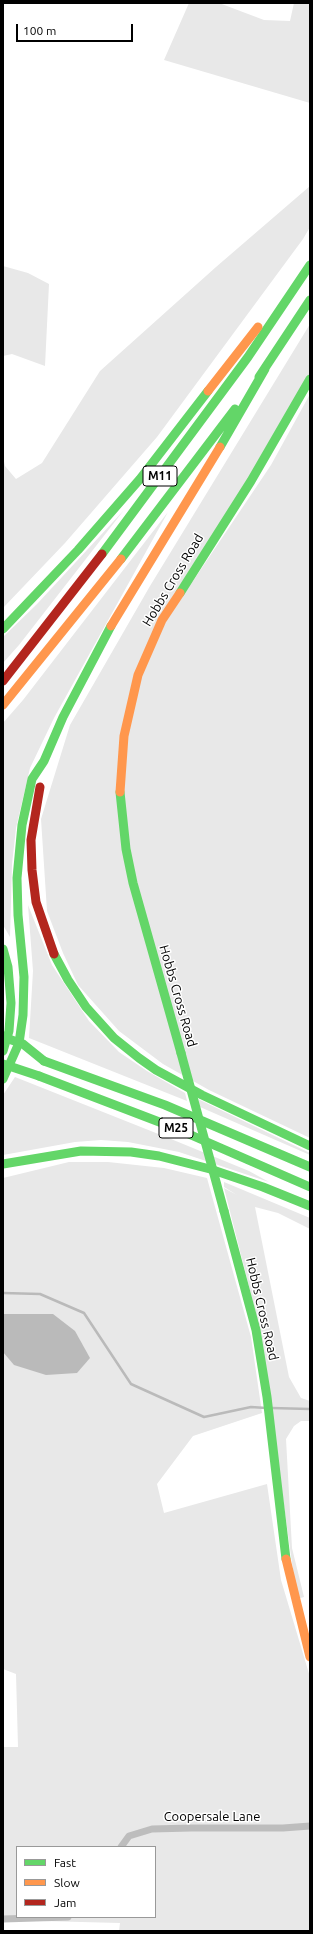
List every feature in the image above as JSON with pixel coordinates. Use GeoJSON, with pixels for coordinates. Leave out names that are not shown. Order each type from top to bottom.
{"type":"FeatureCollection","features":[{"type":"Feature","properties":{"kind":"main road"},"geometry":{"type":"LineString","coordinates":[[3,629],[78,550],[140,479],[310,259]]}},
{"type":"Feature","properties":{"kind":"main road","name":"M11"},"geometry":{"type":"LineString","coordinates":[[3,681],[102,554],[248,357],[310,265]]}},
{"type":"Feature","properties":{"kind":"main road","name":"M11"},"geometry":{"type":"LineString","coordinates":[[3,705],[116,565],[265,369],[310,300]]}},
{"type":"Feature","properties":{"kind":"main road"},"geometry":{"type":"LineString","coordinates":[[3,1079],[10,1066],[18,1044],[25,998],[18,915],[17,878],[19,847],[26,804],[32,780],[44,761],[63,717],[106,635],[177,515],[230,431],[265,369]]}},
{"type":"Feature","properties":{"kind":"main road","name":"Hobbs Cross Road"},"geometry":{"type":"LineString","coordinates":[[310,380],[251,482],[162,620],[138,675],[124,736],[120,790],[126,849],[133,883],[256,1330],[268,1408],[284,1549],[310,1657]]}},
{"type":"Feature","properties":{"kind":"main road"},"geometry":{"type":"LineString","coordinates":[[44,761],[32,829],[31,860],[34,887],[39,913],[49,943],[63,972],[80,998],[114,1038],[156,1070],[202,1095],[310,1146]]}},
{"type":"Feature","properties":{"kind":"main road"},"geometry":{"type":"LineString","coordinates":[[3,949],[8,967],[11,1003],[9,1031],[3,1051]]}},
{"type":"Feature","properties":{"kind":"main road"},"geometry":{"type":"LineString","coordinates":[[3,1037],[23,1044],[44,1061]]}},
{"type":"Feature","properties":{"kind":"main road","name":"M25"},"geometry":{"type":"LineString","coordinates":[[3,1047],[171,1107],[310,1167]]}},
{"type":"Feature","properties":{"kind":"main road","name":"M25"},"geometry":{"type":"LineString","coordinates":[[3,1064],[39,1076],[189,1134],[310,1187]]}},
{"type":"Feature","properties":{"kind":"main road"},"geometry":{"type":"LineString","coordinates":[[3,1164],[23,1162],[81,1151],[106,1150],[142,1153],[178,1160],[227,1175],[310,1206]]}},
{"type":"Feature","properties":{"kind":"main road"},"geometry":{"type":"LineString","coordinates":[[3,1171],[23,1162]]}},
{"type":"Feature","properties":{"kind":"street","name":"Coopersale Lane"},"geometry":{"type":"LineString","coordinates":[[122,1846],[129,1836],[152,1829],[283,1828],[310,1826]]}},
{"type":"Feature","properties":{"kind":"street"},"geometry":{"type":"LineString","coordinates":[[3,1919],[36,1918]]}},
{"type":"Feature","properties":{"kind":"shaded area"},"geometry":{"type":"Polygon","coordinates":[[[189,3],[219,3],[264,20],[290,21],[294,3],[310,3],[310,103],[164,60],[189,3]]]}},
{"type":"Feature","properties":{"kind":"shaded area"},"geometry":{"type":"Polygon","coordinates":[[[310,186],[310,227],[303,239],[157,437],[65,543],[3,608],[3,457],[5,466],[16,479],[42,463],[100,371],[216,267],[310,186]]]}},
{"type":"Feature","properties":{"kind":"shaded area"},"geometry":{"type":"Polygon","coordinates":[[[3,266],[28,273],[49,284],[45,366],[12,354],[3,356],[3,266]]]}},
{"type":"Feature","properties":{"kind":"shaded area"},"geometry":{"type":"Polygon","coordinates":[[[310,324],[310,378],[189,587],[271,465],[310,394],[310,1138],[209,1090],[163,1064],[119,1031],[78,985],[63,953],[47,911],[41,819],[70,725],[150,586],[310,324]]]}},
{"type":"Feature","properties":{"kind":"shaded area"},"geometry":{"type":"Polygon","coordinates":[[[124,510],[19,645],[3,663],[3,637],[37,604],[124,510]]]}},
{"type":"Feature","properties":{"kind":"shaded area"},"geometry":{"type":"Polygon","coordinates":[[[168,512],[54,718],[30,768],[16,828],[12,864],[10,937],[3,925],[3,723],[23,700],[168,512]]]}},
{"type":"Feature","properties":{"kind":"shaded area"},"geometry":{"type":"Polygon","coordinates":[[[28,905],[52,965],[89,1021],[119,1052],[147,1071],[185,1093],[187,1101],[29,1038],[33,971],[28,905]]]}},
{"type":"Feature","properties":{"kind":"shaded area"},"geometry":{"type":"Polygon","coordinates":[[[15,1077],[249,1171],[269,1182],[179,1152],[128,1142],[101,1140],[75,1142],[3,1155],[3,1095],[15,1077]]]}},
{"type":"Feature","properties":{"kind":"shaded area"},"geometry":{"type":"Polygon","coordinates":[[[198,1099],[310,1153],[310,1155],[200,1107],[198,1099]]]}},
{"type":"Feature","properties":{"kind":"shaded area"},"geometry":{"type":"Polygon","coordinates":[[[69,1162],[108,1162],[164,1168],[207,1178],[251,1337],[262,1413],[193,1436],[157,1484],[164,1513],[267,1484],[281,1580],[310,1677],[310,1931],[119,1931],[120,1923],[3,1920],[3,1747],[18,1747],[16,1674],[3,1669],[3,1178],[69,1162]]]}},
{"type":"Feature","properties":{"kind":"shaded area"},"geometry":{"type":"Polygon","coordinates":[[[224,1182],[310,1218],[310,1229],[278,1213],[255,1207],[289,1377],[301,1398],[310,1401],[310,1421],[301,1421],[294,1426],[286,1439],[292,1548],[304,1597],[297,1599],[259,1326],[224,1188],[237,1195],[224,1187],[224,1182]]]}},
{"type":"Feature","properties":{"kind":"shaded area"},"geometry":{"type":"Polygon","coordinates":[[[3,1314],[53,1314],[75,1331],[90,1358],[77,1373],[46,1375],[14,1365],[3,1352],[3,1314]]]}},
{"type":"Feature","properties":{"kind":"waterway"},"geometry":{"type":"LineString","coordinates":[[3,1293],[40,1294],[84,1313],[131,1384],[204,1417],[251,1407],[266,1408]]}},
{"type":"Feature","properties":{"kind":"waterway"},"geometry":{"type":"LineString","coordinates":[[271,1408],[310,1409]]}},
{"type":"Feature","properties":{"kind":"traffic: fast"},"geometry":{"type":"LineString","coordinates":[[102,554],[248,357],[310,265]]}},
{"type":"Feature","properties":{"kind":"traffic: fast"},"geometry":{"type":"LineString","coordinates":[[259,377],[310,300]]}},
{"type":"Feature","properties":{"kind":"traffic: fast"},"geometry":{"type":"LineString","coordinates":[[220,447],[265,369]]}},
{"type":"Feature","properties":{"kind":"traffic: fast"},"geometry":{"type":"LineString","coordinates":[[180,593],[251,481],[310,379]]}},
{"type":"Feature","properties":{"kind":"traffic: fast"},"geometry":{"type":"LineString","coordinates":[[3,629],[78,550],[140,479],[208,391]]}},
{"type":"Feature","properties":{"kind":"traffic: fast"},"geometry":{"type":"LineString","coordinates":[[121,559],[235,409]]}},
{"type":"Feature","properties":{"kind":"traffic: fast"},"geometry":{"type":"LineString","coordinates":[[3,1079],[19,1043],[23,1015],[24,977],[18,915],[17,878],[22,825],[32,779],[44,761],[63,717],[111,626]]}},
{"type":"Feature","properties":{"kind":"traffic: fast"},"geometry":{"type":"LineString","coordinates":[[120,792],[126,849],[133,883],[181,1053]]}},
{"type":"Feature","properties":{"kind":"traffic: fast"},"geometry":{"type":"LineString","coordinates":[[3,949],[8,967],[11,1003],[9,1031],[3,1051]]}},
{"type":"Feature","properties":{"kind":"traffic: fast"},"geometry":{"type":"LineString","coordinates":[[54,954],[68,980],[86,1007],[114,1038],[139,1058],[156,1070],[202,1095],[310,1146]]}},
{"type":"Feature","properties":{"kind":"traffic: fast"},"geometry":{"type":"LineString","coordinates":[[3,1037],[23,1044],[44,1061]]}},
{"type":"Feature","properties":{"kind":"traffic: fast"},"geometry":{"type":"LineString","coordinates":[[181,1053],[224,1211]]}},
{"type":"Feature","properties":{"kind":"traffic: fast"},"geometry":{"type":"LineString","coordinates":[[44,1061],[165,1105],[310,1167]]}},
{"type":"Feature","properties":{"kind":"traffic: fast"},"geometry":{"type":"LineString","coordinates":[[3,1064],[39,1076]]}},
{"type":"Feature","properties":{"kind":"traffic: fast"},"geometry":{"type":"LineString","coordinates":[[39,1076],[175,1128],[310,1187]]}},
{"type":"Feature","properties":{"kind":"traffic: fast"},"geometry":{"type":"LineString","coordinates":[[3,1164],[81,1151],[131,1152],[159,1156],[210,1169],[263,1187],[310,1206]]}},
{"type":"Feature","properties":{"kind":"traffic: fast"},"geometry":{"type":"LineString","coordinates":[[224,1211],[256,1330],[267,1397],[286,1559]]}},
{"type":"Feature","properties":{"kind":"traffic: slow"},"geometry":{"type":"LineString","coordinates":[[208,391],[258,327]]}},
{"type":"Feature","properties":{"kind":"traffic: slow"},"geometry":{"type":"LineString","coordinates":[[111,626],[220,447]]}},
{"type":"Feature","properties":{"kind":"traffic: slow"},"geometry":{"type":"LineString","coordinates":[[3,705],[121,559]]}},
{"type":"Feature","properties":{"kind":"traffic: slow"},"geometry":{"type":"LineString","coordinates":[[120,792],[124,736],[138,675],[162,620],[180,593]]}},
{"type":"Feature","properties":{"kind":"traffic: slow"},"geometry":{"type":"LineString","coordinates":[[286,1559],[310,1657]]}},
{"type":"Feature","properties":{"kind":"traffic: jam"},"geometry":{"type":"LineString","coordinates":[[3,681],[102,554]]}},
{"type":"Feature","properties":{"kind":"traffic: jam"},"geometry":{"type":"LineString","coordinates":[[40,787],[31,840],[32,870],[36,902],[54,954]]}}]}
